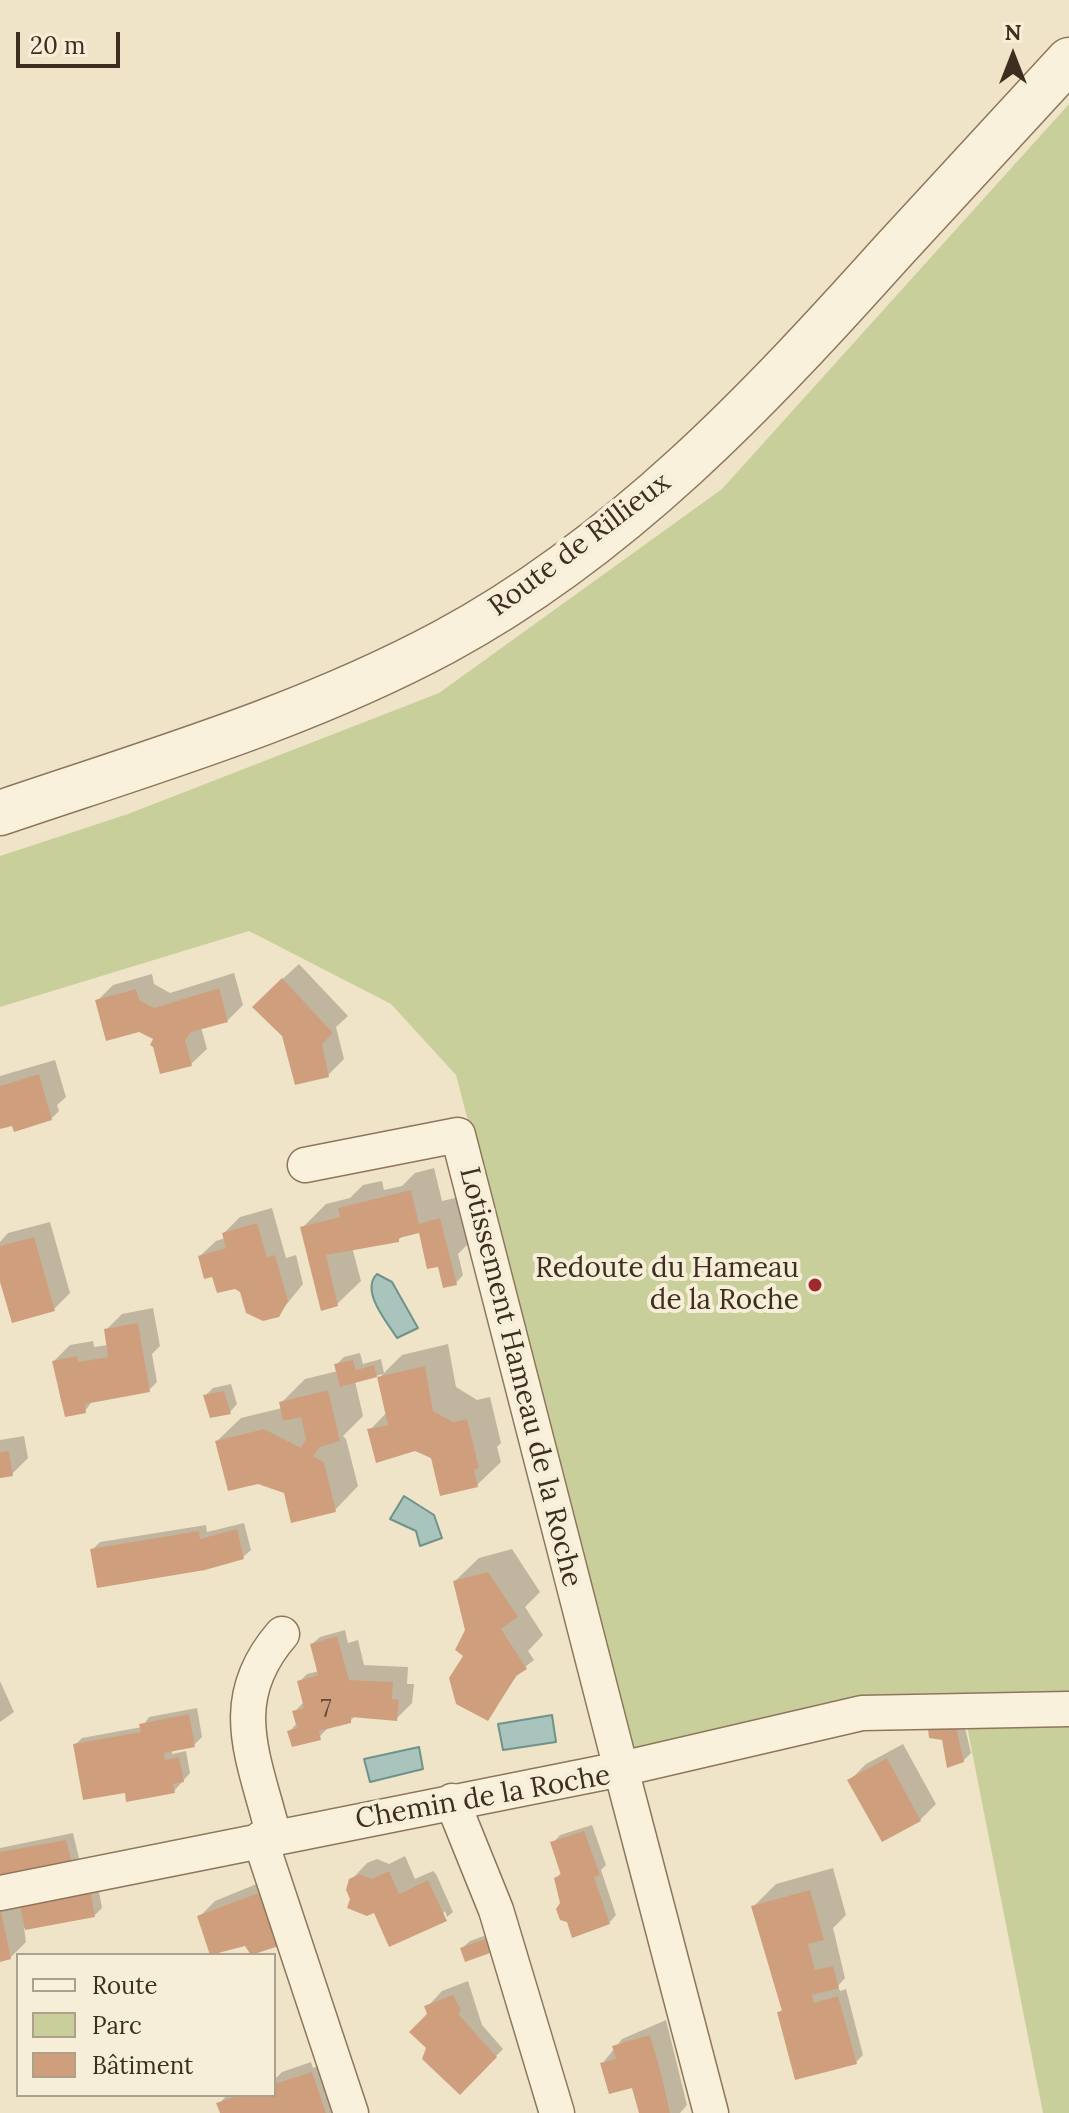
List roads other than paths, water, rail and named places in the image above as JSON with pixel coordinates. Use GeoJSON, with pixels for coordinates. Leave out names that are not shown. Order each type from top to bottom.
{"type":"FeatureCollection","features":[{"type":"Feature","properties":{"kind":"street","name":"Route de Rillieux"},"geometry":{"type":"LineString","coordinates":[[0,813],[271,720],[344,690],[445,642],[551,575],[636,512],[745,412],[813,343],[1069,60]]}},
{"type":"Feature","properties":{"kind":"street","name":"Lotissement Hameau de la Roche"},"geometry":{"type":"LineString","coordinates":[[305,1165],[458,1135],[621,1769]]}},
{"type":"Feature","properties":{"kind":"street"},"geometry":{"type":"LineString","coordinates":[[282,1634],[261,1658],[249,1688],[246,1717],[267,1838],[351,2113]]}},
{"type":"Feature","properties":{"kind":"street"},"geometry":{"type":"LineString","coordinates":[[621,1769],[862,1713],[1069,1709]]}},
{"type":"Feature","properties":{"kind":"street","name":"Chemin de la Roche"},"geometry":{"type":"LineString","coordinates":[[0,1893],[621,1769],[711,2113]]}},
{"type":"Feature","properties":{"kind":"street"},"geometry":{"type":"LineString","coordinates":[[452,1801],[496,1910],[557,2113]]}},
{"type":"Feature","properties":{"kind":"water"},"geometry":{"type":"Polygon","coordinates":[[[377,1274],[392,1282],[418,1328],[397,1338],[373,1298],[373,1281],[377,1274]]]}},
{"type":"Feature","properties":{"kind":"water"},"geometry":{"type":"Polygon","coordinates":[[[404,1496],[434,1515],[442,1538],[420,1546],[416,1531],[390,1519],[404,1496]]]}},
{"type":"Feature","properties":{"kind":"water"},"geometry":{"type":"Polygon","coordinates":[[[552,1715],[556,1742],[503,1750],[498,1724],[552,1715]]]}},
{"type":"Feature","properties":{"kind":"water"},"geometry":{"type":"Polygon","coordinates":[[[419,1747],[423,1769],[370,1782],[364,1759],[419,1747]]]}},
{"type":"Feature","properties":{"kind":"place","name":"Redoute du Hameau de la Roche"},"geometry":{"type":"Point","coordinates":[815,1285]}}]}
